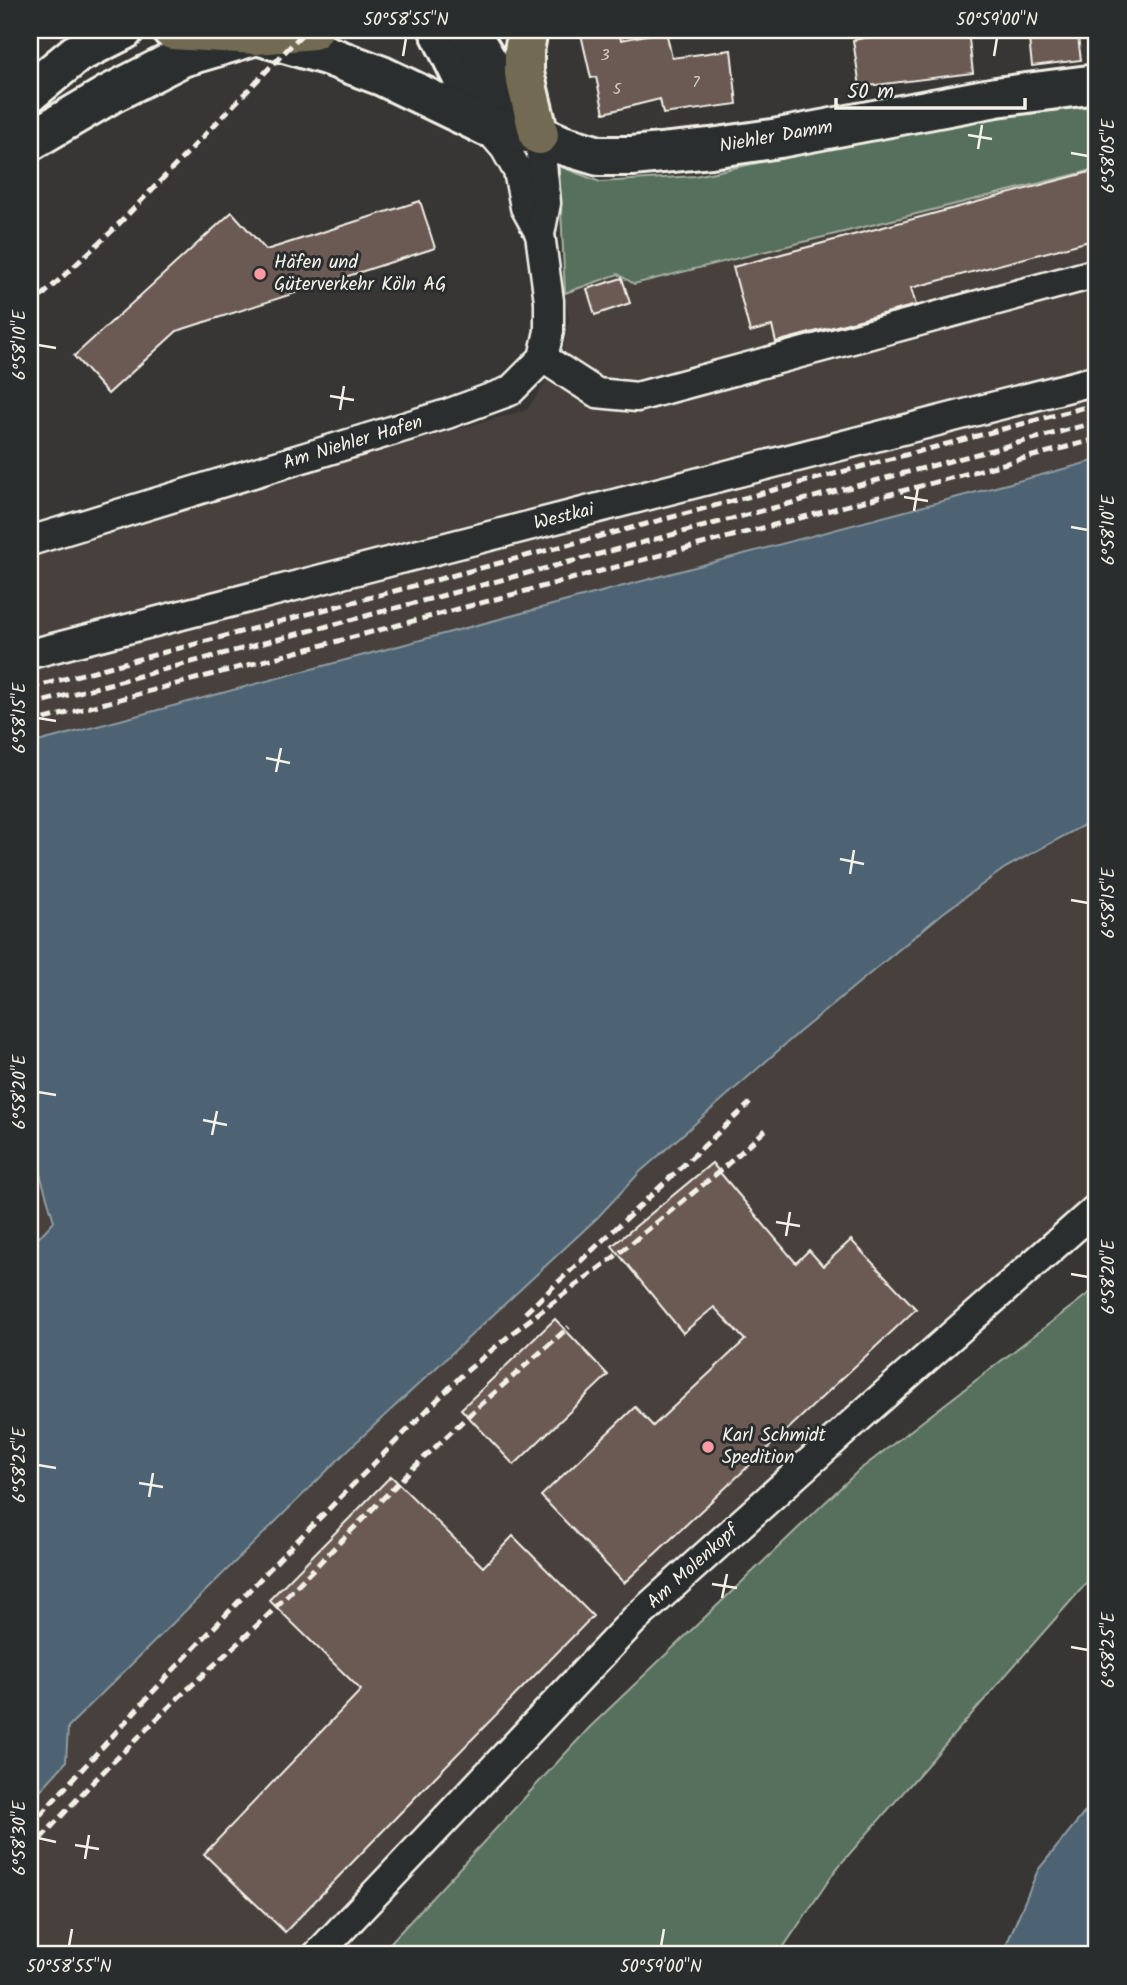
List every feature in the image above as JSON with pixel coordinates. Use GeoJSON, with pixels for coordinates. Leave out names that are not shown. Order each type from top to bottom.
{"type":"FeatureCollection","features":[{"type":"Feature","properties":{"kind":"main road"},"geometry":{"type":"LineString","coordinates":[[172,30],[257,35],[313,30]]}},
{"type":"Feature","properties":{"kind":"main road"},"geometry":{"type":"LineString","coordinates":[[528,30],[524,73],[539,135]]}},
{"type":"Feature","properties":{"kind":"street"},"geometry":{"type":"LineString","coordinates":[[30,92],[76,54],[124,30]]}},
{"type":"Feature","properties":{"kind":"street"},"geometry":{"type":"LineString","coordinates":[[439,30],[486,125],[505,148],[518,172],[525,207],[540,234]]}},
{"type":"Feature","properties":{"kind":"street"},"geometry":{"type":"LineString","coordinates":[[468,30],[539,135],[546,203],[540,234],[549,301],[549,331],[543,358],[597,393],[637,397],[1097,272]]}},
{"type":"Feature","properties":{"kind":"street"},"geometry":{"type":"LineString","coordinates":[[30,141],[110,93],[182,57],[257,35]]}},
{"type":"Feature","properties":{"kind":"street","name":"Niehler Damm"},"geometry":{"type":"LineString","coordinates":[[257,35],[326,55],[371,72],[486,125],[539,135],[599,156],[632,156],[711,148],[779,138],[996,97],[1097,84]]}},
{"type":"Feature","properties":{"kind":"street","name":"Am Niehler Hafen"},"geometry":{"type":"LineString","coordinates":[[30,541],[447,414],[510,391],[543,358]]}},
{"type":"Feature","properties":{"kind":"street","name":"Westkai"},"geometry":{"type":"LineString","coordinates":[[30,654],[1097,380]]}},
{"type":"Feature","properties":{"kind":"street","name":"Am Molenkopf"},"geometry":{"type":"LineString","coordinates":[[317,1955],[634,1620],[1097,1208]]}},
{"type":"Feature","properties":{"kind":"shaded area"},"geometry":{"type":"Polygon","coordinates":[[[1097,169],[1097,460],[30,744],[30,555],[527,410],[563,353],[569,321],[565,293],[618,274],[634,284],[1097,169]]]}},
{"type":"Feature","properties":{"kind":"shaded area"},"geometry":{"type":"Polygon","coordinates":[[[1097,818],[1097,1189],[940,1324],[641,1599],[300,1955],[30,1955],[30,1802],[66,1762],[68,1727],[350,1448],[597,1218],[640,1172],[797,1034],[943,913],[1005,868],[1097,818]]]}},
{"type":"Feature","properties":{"kind":"shaded area"},"geometry":{"type":"Polygon","coordinates":[[[30,1153],[34,1154],[54,1221],[30,1247],[30,1153]]]}},
{"type":"Feature","properties":{"kind":"green space"},"geometry":{"type":"Polygon","coordinates":[[[1097,105],[1097,169],[634,284],[618,274],[565,293],[559,166],[600,182],[695,176],[936,126],[1097,105]]]}},
{"type":"Feature","properties":{"kind":"green space"},"geometry":{"type":"Polygon","coordinates":[[[1097,1287],[1097,1571],[837,1868],[778,1955],[379,1955],[589,1728],[858,1471],[1097,1287]]]}},
{"type":"Feature","properties":{"kind":"water"},"geometry":{"type":"Polygon","coordinates":[[[1097,460],[1097,818],[1005,868],[943,913],[797,1034],[640,1172],[597,1218],[350,1448],[68,1727],[66,1762],[30,1802],[30,1247],[54,1221],[34,1154],[30,1153],[30,744],[1097,460]]]}},
{"type":"Feature","properties":{"kind":"water"},"geometry":{"type":"Polygon","coordinates":[[[1097,1797],[1097,1955],[1002,1955],[1038,1870],[1097,1797]]]}},
{"type":"Feature","properties":{"kind":"building"},"geometry":{"type":"Polygon","coordinates":[[[580,30],[618,30],[621,40],[666,31],[672,58],[731,50],[737,104],[663,114],[660,99],[604,113],[596,77],[591,78],[580,30]]]}},
{"type":"Feature","properties":{"kind":"building"},"geometry":{"type":"Polygon","coordinates":[[[1028,30],[1077,30],[1081,60],[1032,66],[1028,30]]]}},
{"type":"Feature","properties":{"kind":"building"},"geometry":{"type":"Polygon","coordinates":[[[968,31],[973,73],[860,87],[853,40],[899,32],[900,40],[968,31]]]}},
{"type":"Feature","properties":{"kind":"building"},"geometry":{"type":"Polygon","coordinates":[[[1097,170],[1097,239],[911,288],[916,305],[776,342],[772,326],[750,332],[733,267],[1097,170]]]}},
{"type":"Feature","properties":{"kind":"building","name":"Häfen und Güterverkehr Köln AG"},"geometry":{"type":"Polygon","coordinates":[[[420,201],[435,248],[177,331],[108,394],[74,356],[232,212],[266,250],[420,201]]]}},
{"type":"Feature","properties":{"kind":"building"},"geometry":{"type":"Polygon","coordinates":[[[622,278],[630,303],[595,315],[587,289],[622,278]]]}},
{"type":"Feature","properties":{"kind":"building"},"geometry":{"type":"Polygon","coordinates":[[[712,1163],[796,1263],[809,1250],[823,1266],[851,1240],[916,1309],[624,1583],[541,1496],[635,1407],[653,1426],[745,1340],[714,1307],[683,1333],[612,1246],[712,1163]]]}},
{"type":"Feature","properties":{"kind":"building"},"geometry":{"type":"Polygon","coordinates":[[[555,1319],[608,1375],[514,1465],[461,1409],[555,1319]]]}},
{"type":"Feature","properties":{"kind":"building"},"geometry":{"type":"Polygon","coordinates":[[[391,1476],[483,1567],[513,1536],[593,1616],[285,1932],[204,1854],[361,1690],[269,1600],[391,1476]]]}},
{"type":"Feature","properties":{"kind":"railway"},"geometry":{"type":"LineString","coordinates":[[30,307],[112,231],[306,30]]}},
{"type":"Feature","properties":{"kind":"railway"},"geometry":{"type":"LineString","coordinates":[[30,688],[1097,404]]}},
{"type":"Feature","properties":{"kind":"railway"},"geometry":{"type":"LineString","coordinates":[[30,705],[1097,422]]}},
{"type":"Feature","properties":{"kind":"railway"},"geometry":{"type":"LineString","coordinates":[[30,723],[1097,439]]}},
{"type":"Feature","properties":{"kind":"railway"},"geometry":{"type":"LineString","coordinates":[[525,1313],[750,1103]]}},
{"type":"Feature","properties":{"kind":"railway"},"geometry":{"type":"LineString","coordinates":[[30,1826],[279,1559],[463,1374],[516,1330],[618,1254],[769,1127]]}},
{"type":"Feature","properties":{"kind":"railway"},"geometry":{"type":"LineString","coordinates":[[30,1850],[93,1782],[178,1698],[264,1619],[410,1471],[569,1327]]}},
{"type":"Feature","properties":{"kind":"place","name":"Häfen und Güterverkehr Köln AG"},"geometry":{"type":"Point","coordinates":[260,274]}},
{"type":"Feature","properties":{"kind":"place","name":"Karl Schmidt Spedition"},"geometry":{"type":"Point","coordinates":[708,1447]}}]}
